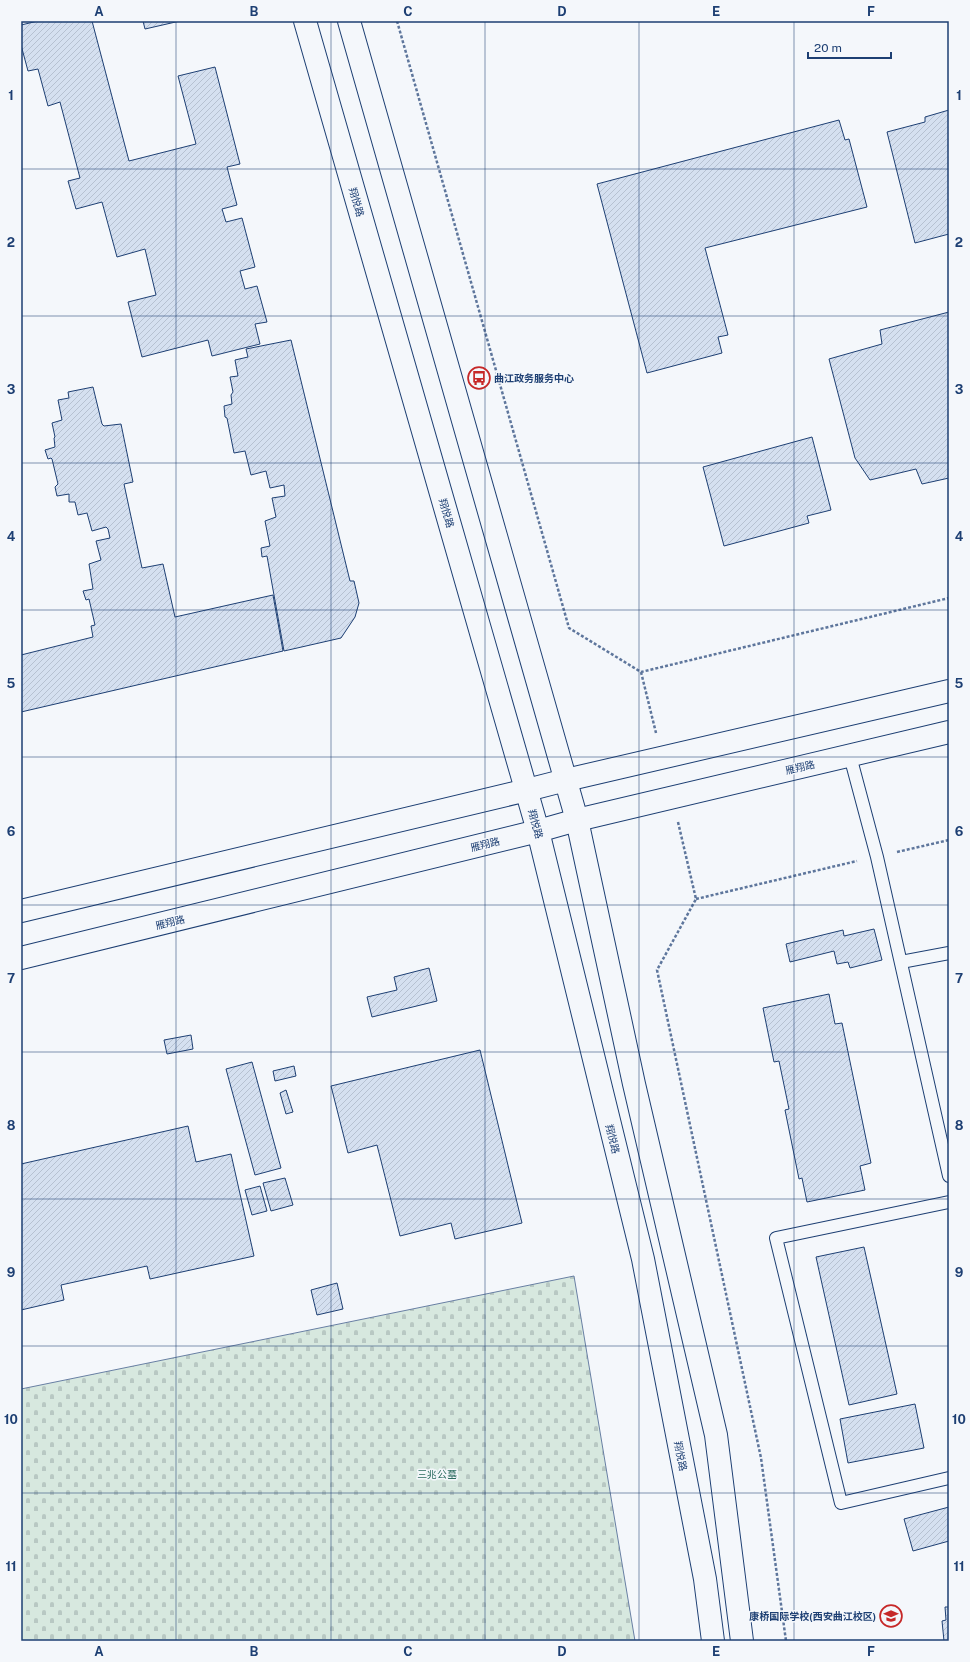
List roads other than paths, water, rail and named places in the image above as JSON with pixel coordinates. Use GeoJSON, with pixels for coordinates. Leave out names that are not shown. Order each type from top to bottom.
{"type":"FeatureCollection","features":[{"type":"Feature","properties":{"kind":"street","name":"翔悦路"},"geometry":{"type":"LineString","coordinates":[[305,21],[538,831],[643,1259],[705,1579],[712,1641]]}},
{"type":"Feature","properties":{"kind":"street"},"geometry":{"type":"LineString","coordinates":[[349,21],[577,820],[634,1084],[716,1435],[742,1641]]}},
{"type":"Feature","properties":{"kind":"street"},"geometry":{"type":"LineString","coordinates":[[21,911],[566,780],[949,691]]}},
{"type":"Feature","properties":{"kind":"street","name":"雁翔路"},"geometry":{"type":"LineString","coordinates":[[21,958],[538,831],[577,820],[949,732]]}},
{"type":"Feature","properties":{"kind":"lane"},"geometry":{"type":"LineString","coordinates":[[850,756],[877,857],[949,1176]]}},
{"type":"Feature","properties":{"kind":"lane"},"geometry":{"type":"LineString","coordinates":[[901,962],[949,954]]}},
{"type":"Feature","properties":{"kind":"lane"},"geometry":{"type":"LineString","coordinates":[[949,1202],[776,1238],[840,1503],[949,1478]]}},
{"type":"Feature","properties":{"kind":"place","name":"曲江政务服务中心"},"geometry":{"type":"Point","coordinates":[479,378]}},
{"type":"Feature","properties":{"kind":"place","name":"康桥国际学校(西安曲江校区)"},"geometry":{"type":"Point","coordinates":[891,1616]}},
{"type":"Feature","properties":{"kind":"park label","name":"三兆公墓"},"geometry":{"type":"Point","coordinates":[437,1474]}}]}
